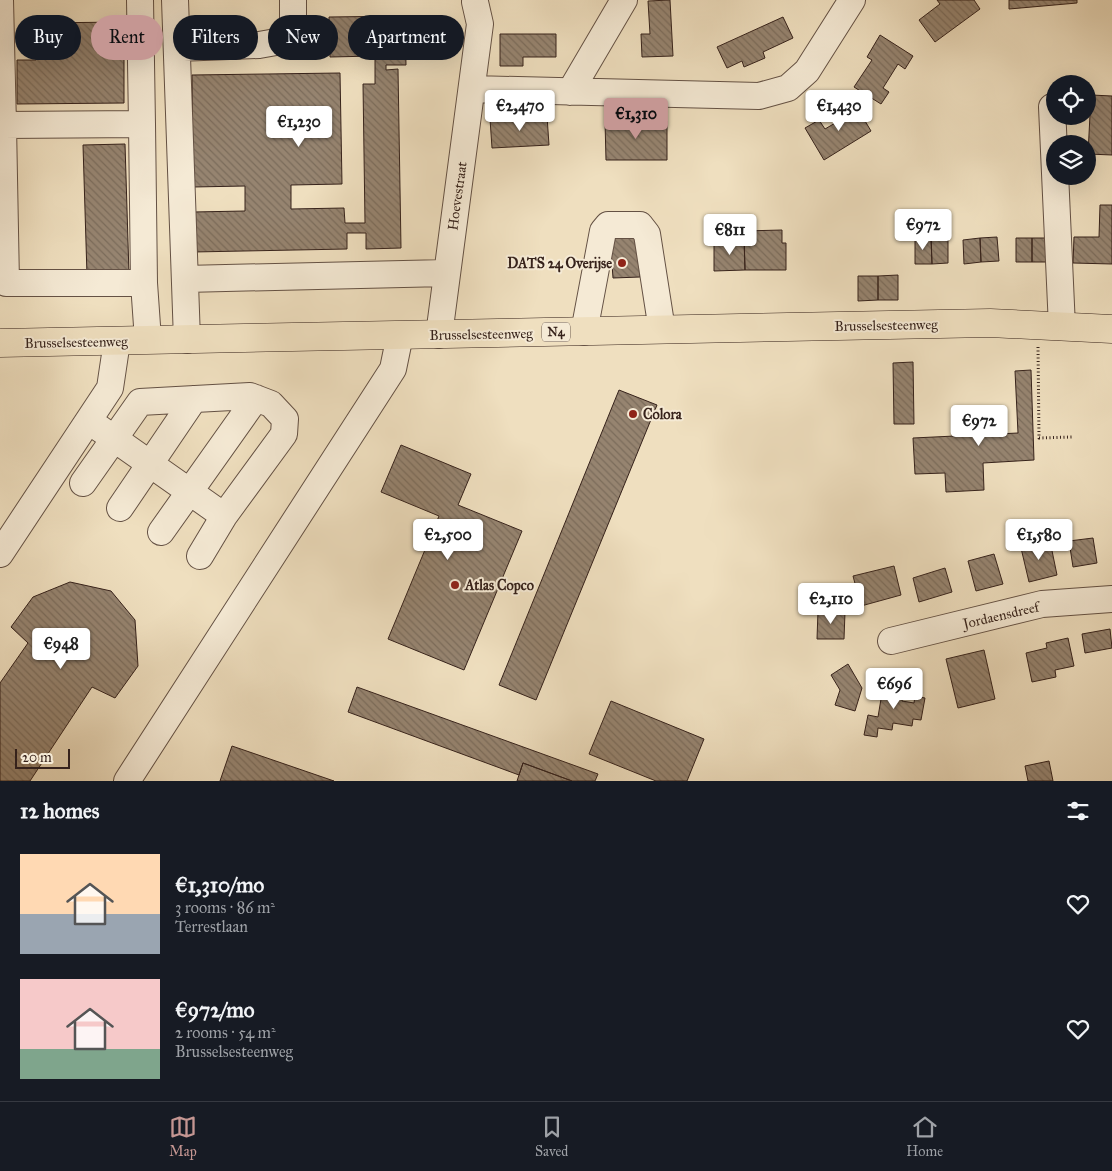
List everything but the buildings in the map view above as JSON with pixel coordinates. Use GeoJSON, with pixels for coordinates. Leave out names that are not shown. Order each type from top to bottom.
{"type":"FeatureCollection","features":[{"type":"Feature","properties":{"kind":"main road","name":"Brusselsesteenweg"},"geometry":{"type":"LineString","coordinates":[[0,344],[990,323],[1112,329]]}},
{"type":"Feature","properties":{"kind":"street"},"geometry":{"type":"LineString","coordinates":[[0,0],[3,125],[3,283],[144,283]]}},
{"type":"Feature","properties":{"kind":"street"},"geometry":{"type":"LineString","coordinates":[[140,0],[144,283],[148,340]]}},
{"type":"Feature","properties":{"kind":"street"},"geometry":{"type":"LineString","coordinates":[[175,0],[176,15]]}},
{"type":"Feature","properties":{"kind":"street"},"geometry":{"type":"LineString","coordinates":[[258,45],[276,42],[291,30],[293,0]]}},
{"type":"Feature","properties":{"kind":"street"},"geometry":{"type":"LineString","coordinates":[[570,92],[624,0]]}},
{"type":"Feature","properties":{"kind":"street"},"geometry":{"type":"LineString","coordinates":[[472,89],[759,96],[788,88],[807,71],[852,0]]}},
{"type":"Feature","properties":{"kind":"street","name":"Hoevestraat"},"geometry":{"type":"LineString","coordinates":[[439,334],[480,24],[475,1]]}},
{"type":"Feature","properties":{"kind":"street"},"geometry":{"type":"LineString","coordinates":[[177,60],[187,340]]}},
{"type":"Feature","properties":{"kind":"street"},"geometry":{"type":"LineString","coordinates":[[3,125],[142,124]]}},
{"type":"Feature","properties":{"kind":"street"},"geometry":{"type":"LineString","coordinates":[[1050,326],[1052,125]]}},
{"type":"Feature","properties":{"kind":"street"},"geometry":{"type":"LineString","coordinates":[[584,332],[603,231],[608,225],[640,225],[647,234],[662,330]]}},
{"type":"Feature","properties":{"kind":"street"},"geometry":{"type":"LineString","coordinates":[[185,279],[446,273]]}},
{"type":"Feature","properties":{"kind":"street"},"geometry":{"type":"LineString","coordinates":[[127,781],[393,369],[400,335]]}},
{"type":"Feature","properties":{"kind":"street"},"geometry":{"type":"LineString","coordinates":[[0,554],[110,388],[117,341]]}},
{"type":"Feature","properties":{"kind":"street"},"geometry":{"type":"LineString","coordinates":[[83,483],[140,402],[250,396],[271,404],[285,420],[284,434],[224,516],[200,556]]}},
{"type":"Feature","properties":{"kind":"street"},"geometry":{"type":"LineString","coordinates":[[161,532],[256,398]]}},
{"type":"Feature","properties":{"kind":"street"},"geometry":{"type":"LineString","coordinates":[[120,508],[194,399]]}},
{"type":"Feature","properties":{"kind":"street"},"geometry":{"type":"LineString","coordinates":[[88,420],[224,516]]}},
{"type":"Feature","properties":{"kind":"street","name":"Jordaensdreef"},"geometry":{"type":"LineString","coordinates":[[891,642],[1042,604],[1112,599]]}},
{"type":"Feature","properties":{"kind":"path"},"geometry":{"type":"LineString","coordinates":[[1050,326],[1039,438],[1072,437]]}},
{"type":"Feature","properties":{"kind":"place","name":"DATS 24 Overijse"},"geometry":{"type":"Point","coordinates":[622,263]}},
{"type":"Feature","properties":{"kind":"place","name":"Colora"},"geometry":{"type":"Point","coordinates":[633,414]}},
{"type":"Feature","properties":{"kind":"place","name":"Atlas Copco"},"geometry":{"type":"Point","coordinates":[455,585]}}]}
